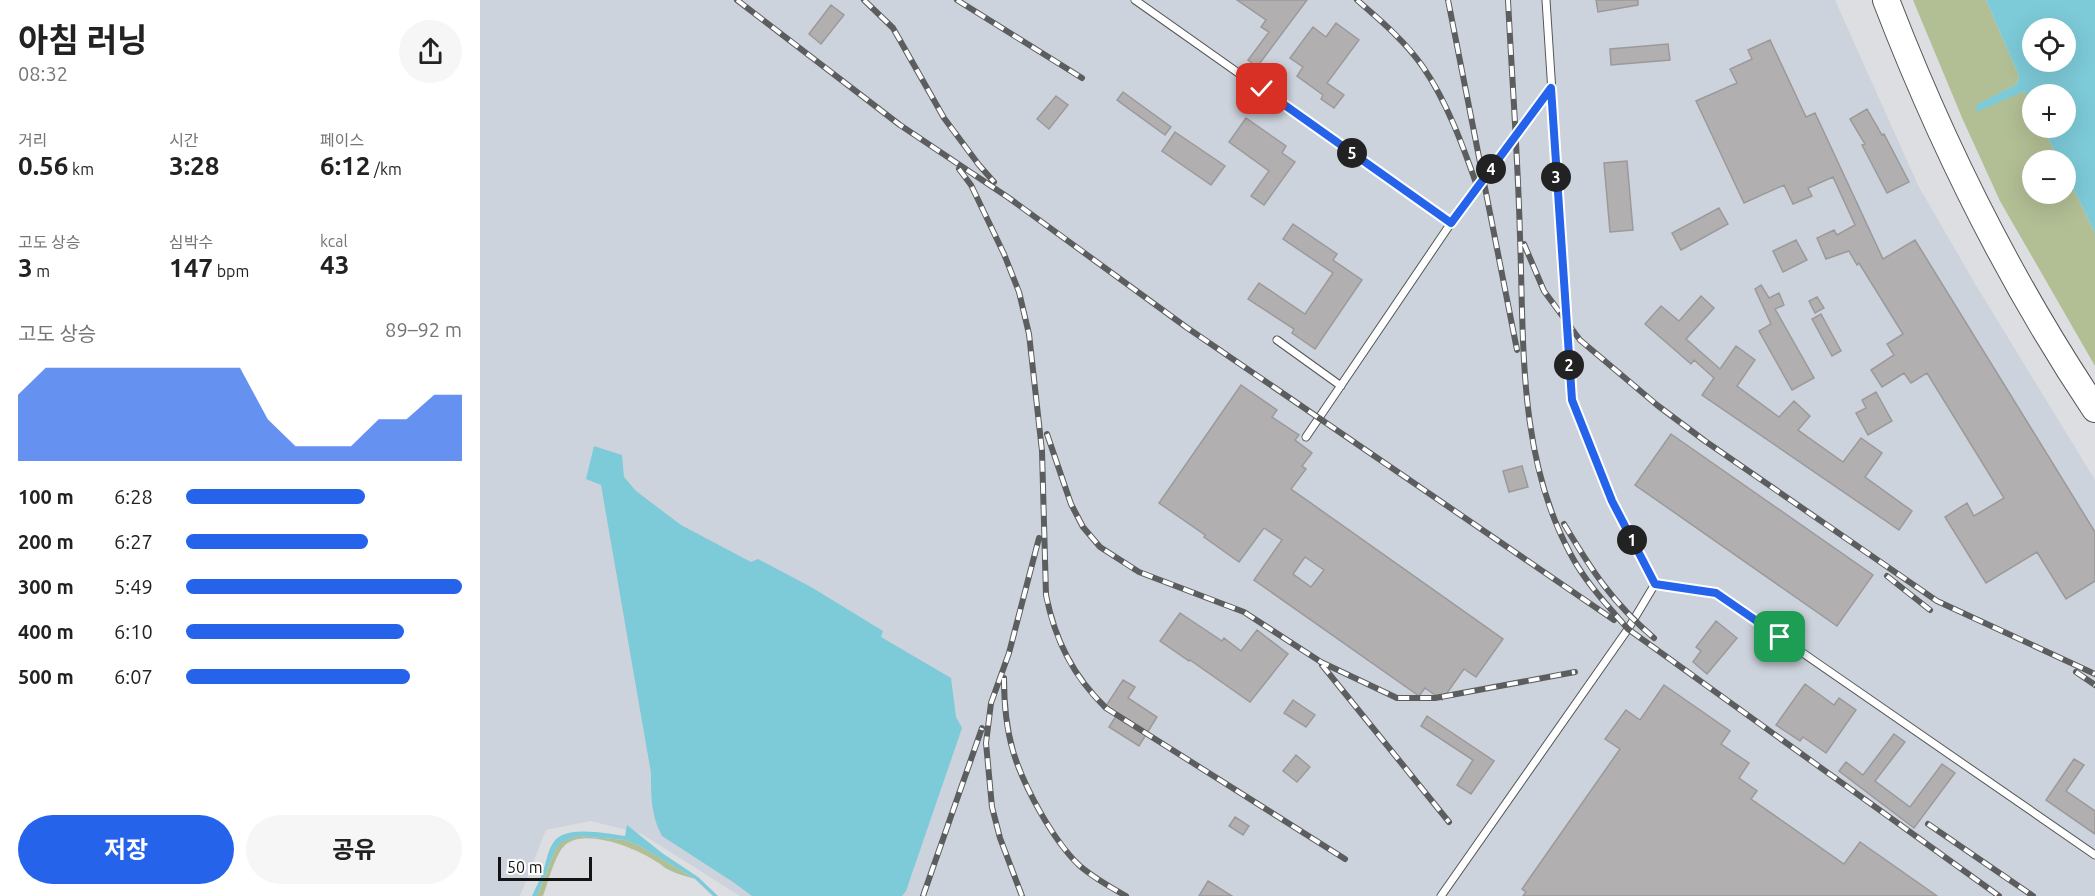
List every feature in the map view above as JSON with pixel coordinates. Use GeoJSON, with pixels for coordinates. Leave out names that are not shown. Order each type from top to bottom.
{"type":"FeatureCollection","features":[{"type":"Feature","properties":{"kind":"highway"},"geometry":{"type":"LineString","coordinates":[[1886,0],[1936,122],[1973,199],[2061,357],[2095,409]]}},
{"type":"Feature","properties":{"kind":"lane"},"geometry":{"type":"LineString","coordinates":[[1135,0],[1451,223]]}},
{"type":"Feature","properties":{"kind":"lane"},"geometry":{"type":"LineString","coordinates":[[1546,0],[1572,400],[1612,501],[1655,584]]}},
{"type":"Feature","properties":{"kind":"lane"},"geometry":{"type":"LineString","coordinates":[[1306,437],[1451,223],[1551,88]]}},
{"type":"Feature","properties":{"kind":"lane"},"geometry":{"type":"LineString","coordinates":[[1277,340],[1341,386]]}},
{"type":"Feature","properties":{"kind":"lane"},"geometry":{"type":"LineString","coordinates":[[1655,584],[1716,593],[2095,855]]}},
{"type":"Feature","properties":{"kind":"lane"},"geometry":{"type":"LineString","coordinates":[[1442,896],[1628,629],[1655,584]]}},
{"type":"Feature","properties":{"kind":"shaded area"},"geometry":{"type":"Polygon","coordinates":[[[480,0],[1835,0],[1918,185],[1974,282],[2095,480],[2095,896],[740,896],[642,834],[591,821],[546,830],[520,896],[480,896],[480,0]]]}},
{"type":"Feature","properties":{"kind":"green space"},"geometry":{"type":"Polygon","coordinates":[[[1913,0],[1986,0],[2019,76],[2017,84],[1977,105],[2022,92],[2022,138],[2048,138],[2054,150],[2022,150],[2022,204],[2076,204],[2076,194],[2095,233],[2095,366],[2000,201],[1913,0]]]}},
{"type":"Feature","properties":{"kind":"green space"},"geometry":{"type":"Polygon","coordinates":[[[578,836],[625,840],[640,846],[695,879],[667,869],[638,851],[625,846],[586,838],[574,840],[561,849],[543,896],[537,896],[556,848],[561,842],[578,836]]]}},
{"type":"Feature","properties":{"kind":"water"},"geometry":{"type":"Polygon","coordinates":[[[1986,0],[2095,0],[2095,233],[2076,194],[2076,150],[2054,150],[2048,138],[2076,138],[2076,84],[2022,84],[2022,92],[1979,111],[1976,110],[1976,105],[2017,84],[2019,76],[1986,0]]]}},
{"type":"Feature","properties":{"kind":"water"},"geometry":{"type":"Polygon","coordinates":[[[594,446],[622,455],[624,477],[636,491],[681,525],[751,562],[758,559],[811,587],[883,631],[881,637],[951,678],[956,717],[962,728],[906,891],[902,896],[752,896],[662,836],[654,813],[651,773],[601,485],[586,479],[594,446]]]}},
{"type":"Feature","properties":{"kind":"water"},"geometry":{"type":"Polygon","coordinates":[[[627,825],[662,853],[698,877],[718,896],[713,896],[695,879],[640,846],[625,840],[578,836],[562,842],[556,848],[537,896],[532,896],[551,847],[559,837],[576,832],[625,836],[627,825]]]}},
{"type":"Feature","properties":{"kind":"building"},"geometry":{"type":"Polygon","coordinates":[[[1237,0],[1307,0],[1257,67],[1248,60],[1269,32],[1261,27],[1266,20],[1237,0]]]}},
{"type":"Feature","properties":{"kind":"building"},"geometry":{"type":"Polygon","coordinates":[[[1596,0],[1638,0],[1638,5],[1598,12],[1596,0]]]}},
{"type":"Feature","properties":{"kind":"building"},"geometry":{"type":"Polygon","coordinates":[[[831,5],[844,15],[821,44],[809,34],[831,5]]]}},
{"type":"Feature","properties":{"kind":"building"},"geometry":{"type":"Polygon","coordinates":[[[1336,23],[1359,40],[1327,83],[1344,95],[1334,108],[1321,99],[1323,95],[1297,76],[1303,67],[1290,58],[1313,27],[1326,37],[1336,23]]]}},
{"type":"Feature","properties":{"kind":"building"},"geometry":{"type":"Polygon","coordinates":[[[1770,40],[1806,117],[1815,113],[1883,259],[1915,240],[2095,532],[2095,581],[2066,599],[2037,552],[1986,583],[1945,517],[1967,503],[1974,516],[2004,498],[1927,373],[1911,383],[1904,373],[1882,387],[1871,370],[1894,355],[1887,344],[1903,334],[1859,263],[1857,265],[1849,251],[1826,259],[1817,238],[1834,230],[1837,235],[1855,225],[1833,177],[1808,188],[1812,196],[1793,204],[1784,185],[1744,203],[1696,101],[1737,83],[1730,69],[1752,59],[1748,50],[1770,40]]]}},
{"type":"Feature","properties":{"kind":"building"},"geometry":{"type":"Polygon","coordinates":[[[1668,44],[1670,60],[1611,65],[1610,49],[1668,44]]]}},
{"type":"Feature","properties":{"kind":"building"},"geometry":{"type":"Polygon","coordinates":[[[1123,92],[1171,127],[1165,135],[1117,100],[1123,92]]]}},
{"type":"Feature","properties":{"kind":"building"},"geometry":{"type":"Polygon","coordinates":[[[1056,96],[1068,105],[1049,129],[1037,119],[1056,96]]]}},
{"type":"Feature","properties":{"kind":"building"},"geometry":{"type":"Polygon","coordinates":[[[1867,109],[1882,135],[1884,134],[1909,182],[1887,193],[1862,145],[1865,144],[1850,119],[1867,109]]]}},
{"type":"Feature","properties":{"kind":"building"},"geometry":{"type":"Polygon","coordinates":[[[1246,118],[1286,146],[1282,153],[1295,162],[1264,205],[1251,196],[1269,171],[1229,142],[1246,118]]]}},
{"type":"Feature","properties":{"kind":"building"},"geometry":{"type":"Polygon","coordinates":[[[1175,132],[1225,166],[1211,185],[1162,151],[1175,132]]]}},
{"type":"Feature","properties":{"kind":"building"},"geometry":{"type":"Polygon","coordinates":[[[1627,161],[1633,230],[1610,232],[1604,163],[1627,161]]]}},
{"type":"Feature","properties":{"kind":"building"},"geometry":{"type":"Polygon","coordinates":[[[1719,208],[1728,224],[1681,250],[1672,233],[1719,208]]]}},
{"type":"Feature","properties":{"kind":"building"},"geometry":{"type":"Polygon","coordinates":[[[1293,224],[1337,254],[1333,260],[1362,280],[1315,349],[1292,333],[1294,329],[1248,299],[1259,283],[1305,314],[1333,273],[1283,239],[1293,224]]]}},
{"type":"Feature","properties":{"kind":"building"},"geometry":{"type":"Polygon","coordinates":[[[1796,240],[1807,260],[1783,272],[1773,251],[1796,240]]]}},
{"type":"Feature","properties":{"kind":"building"},"geometry":{"type":"Polygon","coordinates":[[[1761,285],[1769,298],[1779,293],[1784,305],[1775,309],[1814,378],[1792,390],[1759,331],[1771,324],[1755,289],[1761,285]]]}},
{"type":"Feature","properties":{"kind":"building"},"geometry":{"type":"Polygon","coordinates":[[[1701,296],[1714,308],[1686,339],[1720,369],[1736,346],[1755,360],[1737,386],[1779,417],[1794,401],[1810,416],[1798,430],[1843,462],[1861,438],[1882,453],[1865,477],[1912,511],[1899,530],[1702,395],[1714,378],[1694,360],[1691,364],[1645,324],[1661,306],[1679,321],[1701,296]]]}},
{"type":"Feature","properties":{"kind":"building"},"geometry":{"type":"Polygon","coordinates":[[[1817,297],[1824,308],[1815,313],[1809,301],[1817,297]]]}},
{"type":"Feature","properties":{"kind":"building"},"geometry":{"type":"Polygon","coordinates":[[[1821,314],[1841,351],[1832,356],[1812,319],[1821,314]]]}},
{"type":"Feature","properties":{"kind":"building"},"geometry":{"type":"Polygon","coordinates":[[[1241,385],[1277,410],[1272,417],[1299,435],[1295,440],[1312,453],[1302,466],[1306,469],[1291,489],[1503,639],[1476,677],[1464,669],[1442,700],[1425,688],[1419,696],[1254,580],[1282,540],[1264,528],[1239,562],[1159,503],[1241,385]],[[1305,557],[1293,574],[1311,587],[1324,570],[1305,557]]]}},
{"type":"Feature","properties":{"kind":"building"},"geometry":{"type":"Polygon","coordinates":[[[1876,392],[1892,421],[1868,435],[1856,413],[1866,408],[1862,400],[1876,392]]]}},
{"type":"Feature","properties":{"kind":"building"},"geometry":{"type":"Polygon","coordinates":[[[1671,434],[1873,575],[1837,626],[1635,485],[1671,434]]]}},
{"type":"Feature","properties":{"kind":"building"},"geometry":{"type":"Polygon","coordinates":[[[1522,466],[1528,487],[1509,492],[1503,471],[1522,466]]]}},
{"type":"Feature","properties":{"kind":"building"},"geometry":{"type":"Polygon","coordinates":[[[1180,613],[1222,641],[1224,638],[1241,651],[1257,630],[1288,654],[1250,702],[1160,641],[1180,613]]]}},
{"type":"Feature","properties":{"kind":"building"},"geometry":{"type":"Polygon","coordinates":[[[1716,621],[1737,638],[1707,674],[1693,662],[1701,651],[1696,647],[1716,621]]]}},
{"type":"Feature","properties":{"kind":"building"},"geometry":{"type":"Polygon","coordinates":[[[1123,680],[1135,687],[1128,698],[1157,717],[1139,746],[1109,727],[1116,716],[1104,709],[1123,680]]]}},
{"type":"Feature","properties":{"kind":"building"},"geometry":{"type":"Polygon","coordinates":[[[1805,684],[1834,705],[1839,698],[1856,710],[1826,753],[1803,737],[1800,741],[1776,725],[1805,684]]]}},
{"type":"Feature","properties":{"kind":"building"},"geometry":{"type":"Polygon","coordinates":[[[1664,685],[1730,731],[1721,744],[1749,763],[1739,778],[1757,791],[1751,799],[1844,864],[1860,842],[1937,896],[1523,896],[1526,892],[1522,889],[1620,749],[1605,739],[1626,710],[1640,720],[1664,685]]]}},
{"type":"Feature","properties":{"kind":"building"},"geometry":{"type":"Polygon","coordinates":[[[1293,700],[1315,715],[1306,727],[1284,713],[1293,700]]]}},
{"type":"Feature","properties":{"kind":"building"},"geometry":{"type":"Polygon","coordinates":[[[1427,716],[1494,761],[1471,794],[1457,785],[1473,760],[1421,726],[1427,716]]]}},
{"type":"Feature","properties":{"kind":"building"},"geometry":{"type":"Polygon","coordinates":[[[1894,734],[1905,742],[1875,781],[1910,807],[1942,764],[1955,773],[1914,828],[1839,771],[1846,762],[1863,775],[1894,734]]]}},
{"type":"Feature","properties":{"kind":"building"},"geometry":{"type":"Polygon","coordinates":[[[1296,755],[1310,767],[1297,782],[1283,771],[1296,755]]]}},
{"type":"Feature","properties":{"kind":"building"},"geometry":{"type":"Polygon","coordinates":[[[2074,759],[2084,765],[2066,791],[2095,811],[2095,834],[2046,800],[2074,759]]]}},
{"type":"Feature","properties":{"kind":"building"},"geometry":{"type":"Polygon","coordinates":[[[1235,817],[1249,826],[1243,835],[1229,826],[1235,817]]]}},
{"type":"Feature","properties":{"kind":"building"},"geometry":{"type":"Polygon","coordinates":[[[1208,881],[1232,896],[1199,896],[1208,881]]]}},
{"type":"Feature","properties":{"kind":"railway"},"geometry":{"type":"LineString","coordinates":[[737,0],[900,125],[1009,198],[1186,327],[1614,620]]}},
{"type":"Feature","properties":{"kind":"railway"},"geometry":{"type":"LineString","coordinates":[[864,0],[893,28],[944,118],[994,182]]}},
{"type":"Feature","properties":{"kind":"railway"},"geometry":{"type":"LineString","coordinates":[[957,0],[1082,78]]}},
{"type":"Feature","properties":{"kind":"railway"},"geometry":{"type":"LineString","coordinates":[[1357,0],[1400,40],[1423,67],[1447,109],[1477,186]]}},
{"type":"Feature","properties":{"kind":"railway"},"geometry":{"type":"LineString","coordinates":[[1448,0],[1517,350]]}},
{"type":"Feature","properties":{"kind":"railway"},"geometry":{"type":"LineString","coordinates":[[1508,0],[1527,399],[1532,439],[1541,478],[1553,516],[1576,564],[1604,602],[1628,629],[1999,896]]}},
{"type":"Feature","properties":{"kind":"railway"},"geometry":{"type":"LineString","coordinates":[[959,169],[971,185],[1004,254],[1019,292],[1029,334],[1042,451],[1046,595],[1060,642],[1067,656],[1084,683],[1106,708],[1345,859]]}},
{"type":"Feature","properties":{"kind":"railway"},"geometry":{"type":"LineString","coordinates":[[1524,244],[1544,291],[1580,340],[1657,405],[1705,441],[1937,601],[2095,674]]}},
{"type":"Feature","properties":{"kind":"railway"},"geometry":{"type":"LineString","coordinates":[[1047,434],[1071,504],[1083,527],[1100,547],[1139,572],[1244,612],[1321,662],[1397,698],[1435,698],[1575,672]]}},
{"type":"Feature","properties":{"kind":"railway"},"geometry":{"type":"LineString","coordinates":[[1564,524],[1614,599],[1654,638]]}},
{"type":"Feature","properties":{"kind":"railway"},"geometry":{"type":"LineString","coordinates":[[1022,896],[1000,838],[992,807],[986,743],[991,703],[1009,653],[1039,538]]}},
{"type":"Feature","properties":{"kind":"railway"},"geometry":{"type":"LineString","coordinates":[[1887,576],[1930,610]]}},
{"type":"Feature","properties":{"kind":"railway"},"geometry":{"type":"LineString","coordinates":[[1322,665],[1449,822]]}},
{"type":"Feature","properties":{"kind":"railway"},"geometry":{"type":"LineString","coordinates":[[2076,672],[2095,685]]}},
{"type":"Feature","properties":{"kind":"railway"},"geometry":{"type":"LineString","coordinates":[[1004,678],[1006,715],[1013,751],[1040,812],[1080,866],[1126,896]]}},
{"type":"Feature","properties":{"kind":"railway"},"geometry":{"type":"LineString","coordinates":[[923,896],[982,728]]}},
{"type":"Feature","properties":{"kind":"railway"},"geometry":{"type":"LineString","coordinates":[[1928,824],[2033,896]]}},
{"type":"Feature","properties":{"kind":"route"},"geometry":{"type":"LineString","coordinates":[[1262,89],[1451,223],[1551,88],[1572,400],[1612,501],[1655,584],[1716,593],[1780,637]]}}]}
